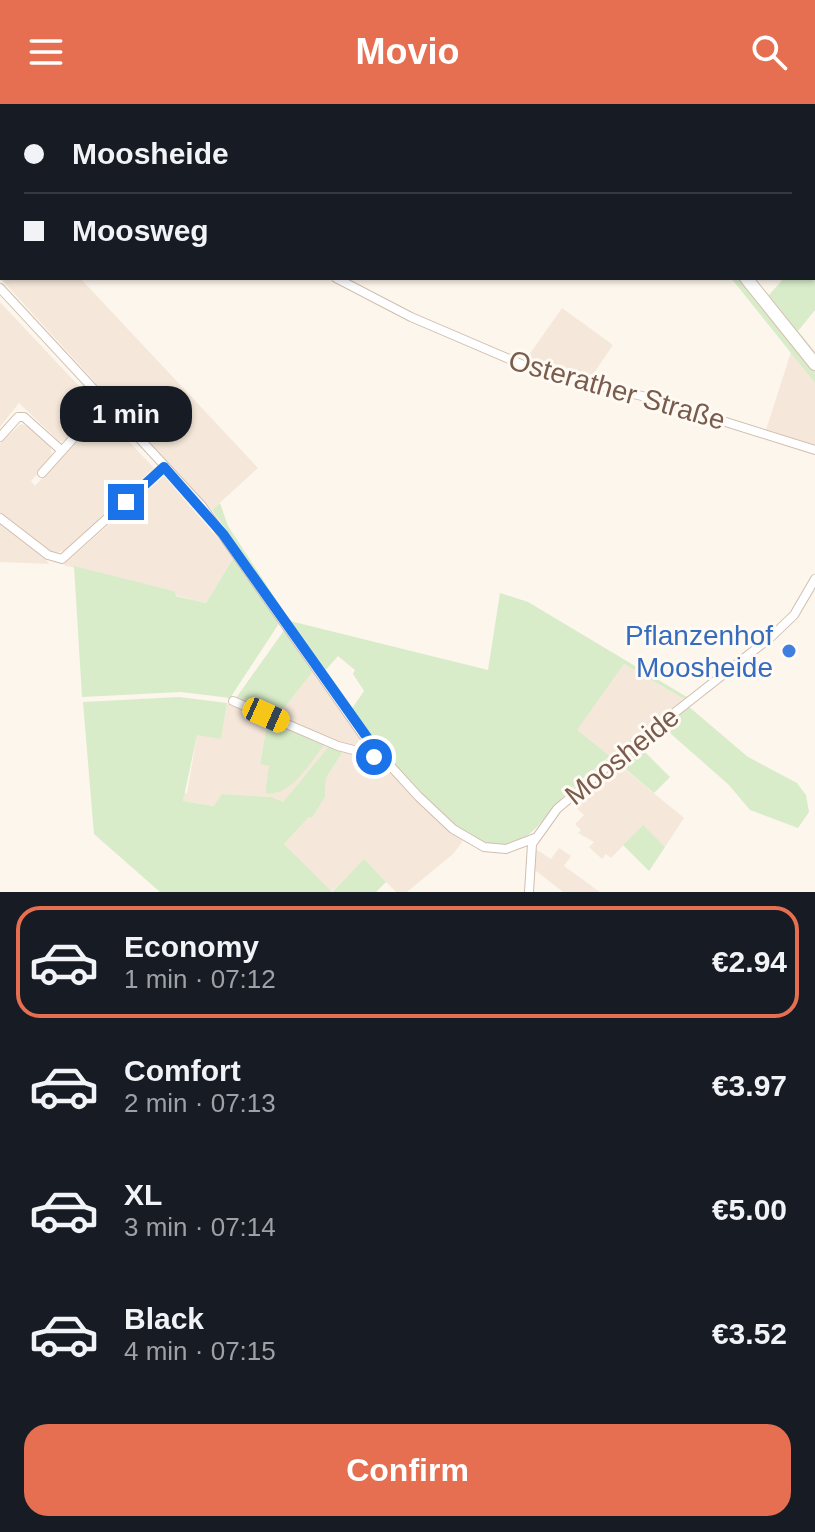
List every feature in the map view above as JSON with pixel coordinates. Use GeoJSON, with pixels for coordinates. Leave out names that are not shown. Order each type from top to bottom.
{"type":"FeatureCollection","features":[{"type":"Feature","properties":{"kind":"main road"},"geometry":{"type":"LineString","coordinates":[[748,280],[815,364]]}},
{"type":"Feature","properties":{"kind":"street","name":"Osterather Straße"},"geometry":{"type":"LineString","coordinates":[[340,280],[411,317],[524,366],[646,397],[815,450]]}},
{"type":"Feature","properties":{"kind":"street"},"geometry":{"type":"LineString","coordinates":[[0,289],[223,534],[381,757],[439,817],[465,838],[502,850],[535,838]]}},
{"type":"Feature","properties":{"kind":"street"},"geometry":{"type":"LineString","coordinates":[[42,473],[104,404]]}},
{"type":"Feature","properties":{"kind":"street"},"geometry":{"type":"LineString","coordinates":[[0,437],[18,417],[24,417],[62,451]]}},
{"type":"Feature","properties":{"kind":"street"},"geometry":{"type":"LineString","coordinates":[[0,518],[48,555],[63,559],[164,467]]}},
{"type":"Feature","properties":{"kind":"street","name":"Moosheide"},"geometry":{"type":"LineString","coordinates":[[535,838],[579,789],[781,628],[794,615],[815,579]]}},
{"type":"Feature","properties":{"kind":"street"},"geometry":{"type":"LineString","coordinates":[[233,701],[338,746],[381,757]]}},
{"type":"Feature","properties":{"kind":"street"},"geometry":{"type":"LineString","coordinates":[[529,892],[529,857],[535,838]]}},
{"type":"Feature","properties":{"kind":"shaded area"},"geometry":{"type":"Polygon","coordinates":[[[2,280],[82,280],[258,468],[212,510],[2,280]]]}},
{"type":"Feature","properties":{"kind":"shaded area"},"geometry":{"type":"Polygon","coordinates":[[[0,302],[94,402],[95,408],[68,439],[60,442],[19,403],[0,427],[0,302]]]}},
{"type":"Feature","properties":{"kind":"shaded area"},"geometry":{"type":"Polygon","coordinates":[[[562,308],[613,345],[589,380],[524,362],[562,308]]]}},
{"type":"Feature","properties":{"kind":"shaded area"},"geometry":{"type":"Polygon","coordinates":[[[791,352],[815,383],[815,447],[766,430],[791,352]]]}},
{"type":"Feature","properties":{"kind":"shaded area"},"geometry":{"type":"Polygon","coordinates":[[[102,413],[154,468],[66,550],[52,554],[0,513],[0,443],[21,424],[30,427],[51,448],[52,458],[31,481],[35,486],[102,413]]]}},
{"type":"Feature","properties":{"kind":"shaded area"},"geometry":{"type":"Polygon","coordinates":[[[164,476],[234,557],[206,603],[175,595],[174,591],[63,565],[164,476]]]}},
{"type":"Feature","properties":{"kind":"shaded area"},"geometry":{"type":"Polygon","coordinates":[[[0,523],[46,559],[49,564],[0,562],[0,523]]]}},
{"type":"Feature","properties":{"kind":"shaded area"},"geometry":{"type":"Polygon","coordinates":[[[624,664],[684,699],[610,756],[576,730],[624,664]]]}},
{"type":"Feature","properties":{"kind":"shaded area"},"geometry":{"type":"Polygon","coordinates":[[[314,670],[369,749],[367,753],[329,741],[277,717],[314,670]]]}},
{"type":"Feature","properties":{"kind":"shaded area"},"geometry":{"type":"Polygon","coordinates":[[[227,703],[268,718],[260,763],[270,766],[265,792],[276,793],[290,785],[325,744],[329,746],[283,802],[272,797],[223,794],[215,806],[183,801],[184,792],[187,794],[197,734],[221,739],[227,703]]]}},
{"type":"Feature","properties":{"kind":"shaded area"},"geometry":{"type":"Polygon","coordinates":[[[344,750],[383,765],[463,841],[453,854],[407,892],[396,892],[364,860],[331,892],[284,844],[309,817],[312,818],[325,797],[326,778],[344,750]]]}},
{"type":"Feature","properties":{"kind":"shaded area"},"geometry":{"type":"Polygon","coordinates":[[[616,762],[684,818],[665,847],[642,826],[611,858],[606,854],[602,859],[589,847],[594,842],[578,833],[581,830],[575,824],[584,815],[570,802],[616,762]]]}},
{"type":"Feature","properties":{"kind":"shaded area"},"geometry":{"type":"Polygon","coordinates":[[[534,848],[551,859],[559,848],[571,856],[564,866],[600,892],[563,892],[531,867],[534,848]]]}},
{"type":"Feature","properties":{"kind":"green space"},"geometry":{"type":"Polygon","coordinates":[[[733,280],[743,280],[815,371],[815,383],[733,280]]]}},
{"type":"Feature","properties":{"kind":"green space"},"geometry":{"type":"Polygon","coordinates":[[[754,280],[769,295],[782,280],[815,280],[815,310],[798,331],[815,352],[815,357],[754,280]]]}},
{"type":"Feature","properties":{"kind":"green space"},"geometry":{"type":"Polygon","coordinates":[[[220,503],[228,526],[290,621],[488,670],[500,593],[528,602],[687,697],[684,699],[624,664],[577,730],[610,756],[522,839],[515,843],[494,845],[471,836],[423,798],[363,727],[351,710],[364,691],[353,674],[355,670],[338,656],[324,672],[212,510],[220,503]]]}},
{"type":"Feature","properties":{"kind":"green space"},"geometry":{"type":"Polygon","coordinates":[[[234,557],[280,622],[230,698],[181,692],[82,697],[74,566],[174,591],[176,596],[206,603],[234,557]]]}},
{"type":"Feature","properties":{"kind":"green space"},"geometry":{"type":"Polygon","coordinates":[[[285,629],[314,670],[277,717],[236,698],[285,629]]]}},
{"type":"Feature","properties":{"kind":"green space"},"geometry":{"type":"Polygon","coordinates":[[[179,697],[227,703],[221,739],[197,735],[183,801],[214,806],[222,794],[272,797],[283,802],[329,746],[344,750],[326,778],[325,797],[312,818],[309,817],[284,844],[332,892],[160,892],[94,834],[83,702],[179,697]]]}},
{"type":"Feature","properties":{"kind":"green space"},"geometry":{"type":"Polygon","coordinates":[[[688,706],[748,757],[797,783],[806,795],[809,812],[798,828],[750,810],[729,785],[662,726],[688,706]]]}},
{"type":"Feature","properties":{"kind":"green space"},"geometry":{"type":"Polygon","coordinates":[[[268,718],[325,744],[300,777],[274,793],[265,793],[269,766],[260,764],[268,718]]]}},
{"type":"Feature","properties":{"kind":"green space"},"geometry":{"type":"Polygon","coordinates":[[[638,745],[670,777],[654,793],[617,762],[638,745]]]}},
{"type":"Feature","properties":{"kind":"green space"},"geometry":{"type":"Polygon","coordinates":[[[643,825],[665,847],[649,871],[623,845],[643,825]]]}},
{"type":"Feature","properties":{"kind":"green space"},"geometry":{"type":"Polygon","coordinates":[[[364,859],[386,882],[376,892],[332,892],[364,859]]]}},
{"type":"Feature","properties":{"kind":"place","name":"Pflanzenhof Moosheide"},"geometry":{"type":"Point","coordinates":[789,651]}},
{"type":"Feature","properties":{"kind":"route"},"geometry":{"type":"LineString","coordinates":[[126,502],[164,467],[202,506],[381,757],[374,757]]}}]}
